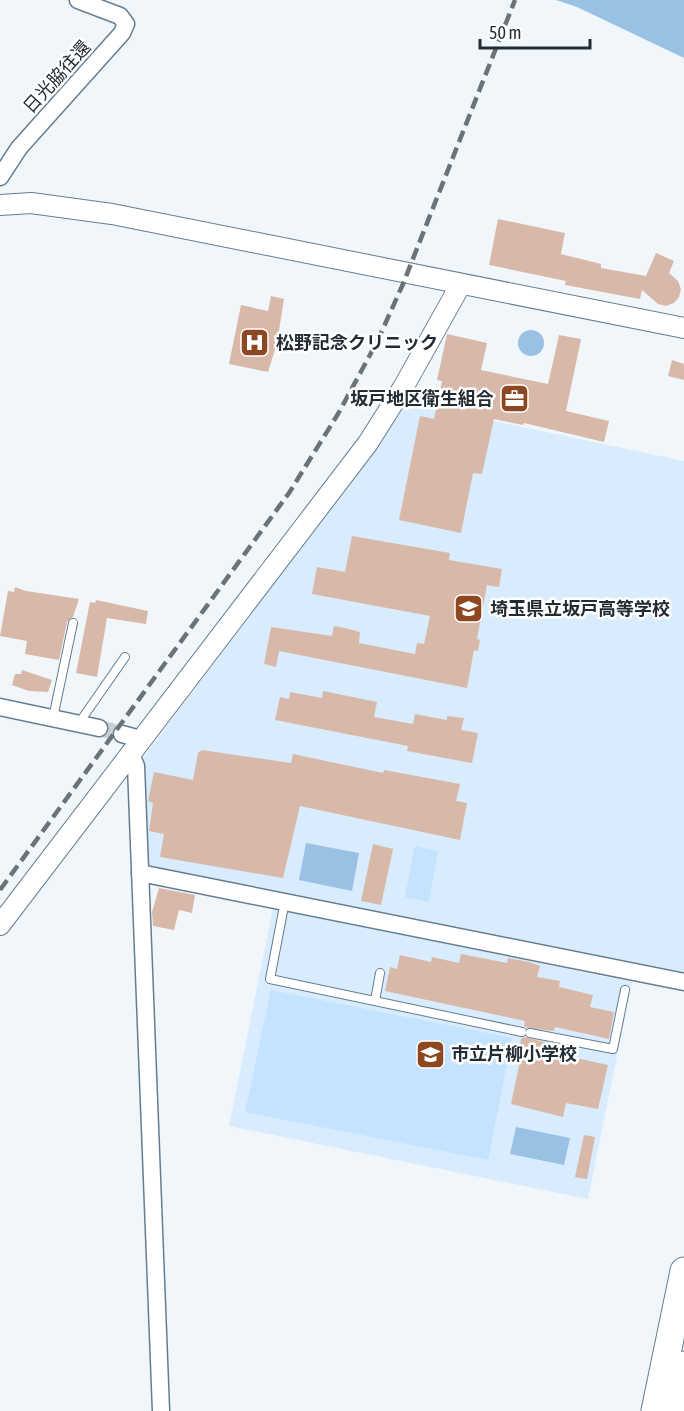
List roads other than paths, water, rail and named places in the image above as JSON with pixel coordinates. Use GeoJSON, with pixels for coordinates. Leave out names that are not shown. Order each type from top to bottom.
{"type":"FeatureCollection","features":[{"type":"Feature","properties":{"kind":"highway"},"geometry":{"type":"LineString","coordinates":[[655,1411],[684,1271]]}},
{"type":"Feature","properties":{"kind":"highway"},"geometry":{"type":"LineString","coordinates":[[674,1411],[684,1365]]}},
{"type":"Feature","properties":{"kind":"street","name":"日光脇往還"},"geometry":{"type":"LineString","coordinates":[[0,177],[20,148],[122,33],[126,24],[120,16],[78,0]]}},
{"type":"Feature","properties":{"kind":"street"},"geometry":{"type":"LineString","coordinates":[[0,205],[31,203],[64,206],[684,328]]}},
{"type":"Feature","properties":{"kind":"street"},"geometry":{"type":"LineString","coordinates":[[0,925],[131,742],[368,443],[404,386],[461,284]]}},
{"type":"Feature","properties":{"kind":"street"},"geometry":{"type":"LineString","coordinates":[[0,707],[99,728]]}},
{"type":"Feature","properties":{"kind":"street"},"geometry":{"type":"LineString","coordinates":[[131,742],[136,766],[161,1411]]}},
{"type":"Feature","properties":{"kind":"street"},"geometry":{"type":"LineString","coordinates":[[140,873],[684,982]]}},
{"type":"Feature","properties":{"kind":"lane"},"geometry":{"type":"LineString","coordinates":[[53,718],[73,623]]}},
{"type":"Feature","properties":{"kind":"lane"},"geometry":{"type":"LineString","coordinates":[[79,723],[125,657]]}},
{"type":"Feature","properties":{"kind":"lane"},"geometry":{"type":"LineString","coordinates":[[285,901],[270,979],[613,1049],[625,990]]}},
{"type":"Feature","properties":{"kind":"lane"},"geometry":{"type":"LineString","coordinates":[[375,1001],[380,973]]}},
{"type":"Feature","properties":{"kind":"tunnel"},"geometry":{"type":"LineString","coordinates":[[99,728],[122,734]]}},
{"type":"Feature","properties":{"kind":"railway"},"geometry":{"type":"LineString","coordinates":[[0,890],[289,493],[338,414],[377,342],[403,284],[515,0]]}},
{"type":"Feature","properties":{"kind":"place","name":"松野記念クリニック"},"geometry":{"type":"Point","coordinates":[255,343]}},
{"type":"Feature","properties":{"kind":"place","name":"坂戸地区衛生組合"},"geometry":{"type":"Point","coordinates":[515,399]}},
{"type":"Feature","properties":{"kind":"place","name":"埼玉県立坂戸高等学校"},"geometry":{"type":"Point","coordinates":[469,609]}},
{"type":"Feature","properties":{"kind":"place","name":"市立片柳小学校"},"geometry":{"type":"Point","coordinates":[430,1054]}}]}
